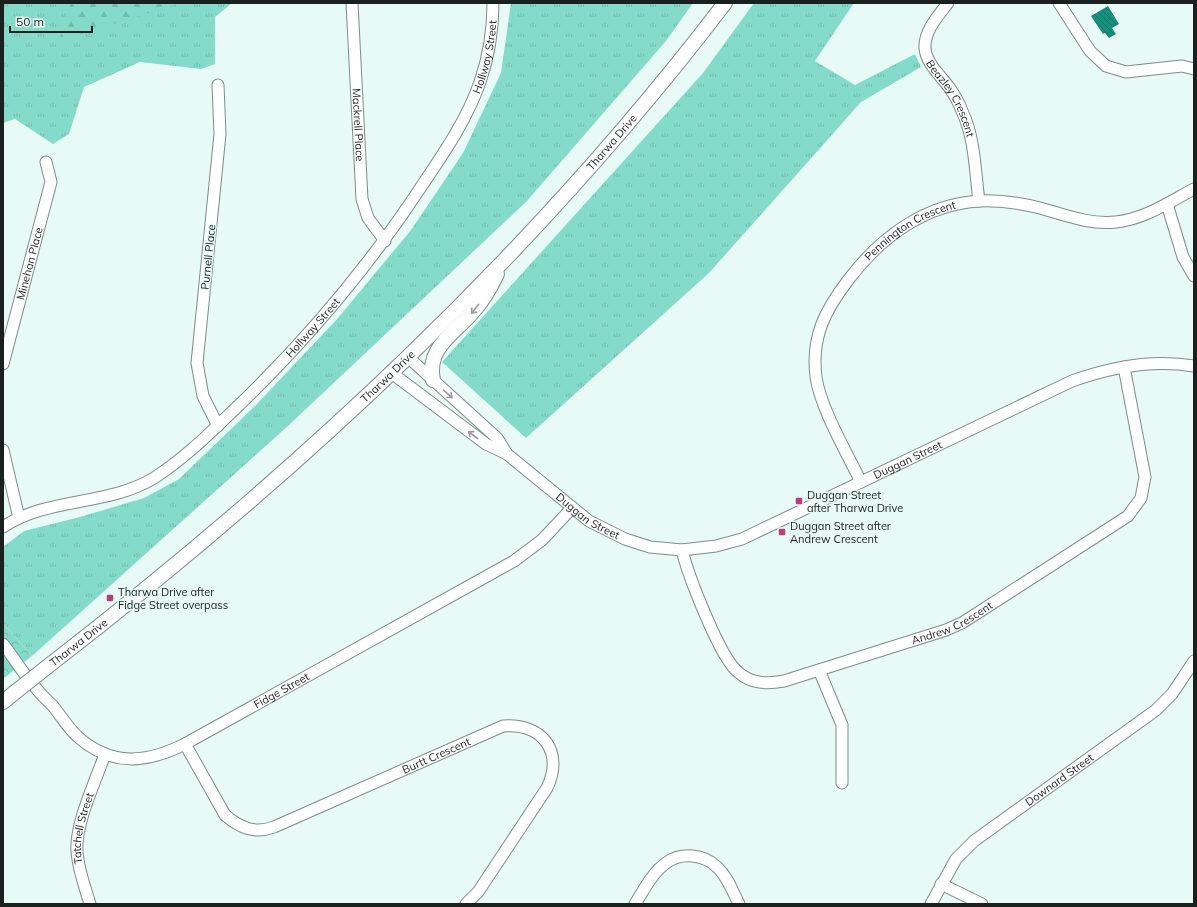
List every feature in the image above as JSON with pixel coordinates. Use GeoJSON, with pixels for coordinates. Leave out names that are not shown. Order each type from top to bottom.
{"type":"FeatureCollection","features":[{"type":"Feature","properties":{"kind":"main road","name":"Tharwa Drive"},"geometry":{"type":"LineString","coordinates":[[3,702],[121,610],[207,539],[393,374],[502,263],[576,184],[633,120],[725,3]]}},
{"type":"Feature","properties":{"kind":"main road"},"geometry":{"type":"LineString","coordinates":[[432,380],[432,361],[436,351],[472,314],[490,289],[502,263]]}},
{"type":"Feature","properties":{"kind":"street","name":"Mackrell Place"},"geometry":{"type":"LineString","coordinates":[[352,3],[362,200],[368,218],[384,241]]}},
{"type":"Feature","properties":{"kind":"street","name":"Hollway Street"},"geometry":{"type":"LineString","coordinates":[[3,527],[20,518],[43,510],[118,494],[142,484],[176,463],[263,383],[306,337],[346,290],[384,241],[438,162],[468,111],[480,82],[489,50],[493,3]]}},
{"type":"Feature","properties":{"kind":"street","name":"Beazley Crescent"},"geometry":{"type":"LineString","coordinates":[[948,3],[931,26],[925,40],[925,50],[928,60],[950,88],[967,123],[979,201]]}},
{"type":"Feature","properties":{"kind":"street"},"geometry":{"type":"LineString","coordinates":[[1059,3],[1090,51],[1106,66],[1126,72],[1182,66],[1194,69]]}},
{"type":"Feature","properties":{"kind":"street","name":"Purnell Place"},"geometry":{"type":"LineString","coordinates":[[218,85],[220,134],[197,363],[202,396],[218,426]]}},
{"type":"Feature","properties":{"kind":"street","name":"Minehan Place"},"geometry":{"type":"LineString","coordinates":[[3,364],[51,182],[46,162]]}},
{"type":"Feature","properties":{"kind":"street","name":"Pennington Crescent"},"geometry":{"type":"LineString","coordinates":[[861,482],[822,400],[816,377],[815,354],[822,322],[831,303],[860,265],[881,242],[903,226],[927,214],[952,205],[979,201],[1015,202],[1085,221],[1107,223],[1140,217],[1194,189]]}},
{"type":"Feature","properties":{"kind":"street"},"geometry":{"type":"LineString","coordinates":[[1167,204],[1183,257],[1194,276]]}},
{"type":"Feature","properties":{"kind":"street","name":"Duggan Street"},"geometry":{"type":"LineString","coordinates":[[408,358],[497,438],[507,454]]}},
{"type":"Feature","properties":{"kind":"street","name":"Duggan Street"},"geometry":{"type":"LineString","coordinates":[[393,374],[486,444],[507,454],[572,508],[600,528],[624,539],[650,547],[682,550],[716,546],[742,539],[1072,381],[1107,370],[1124,367],[1168,364],[1194,366]]}},
{"type":"Feature","properties":{"kind":"street","name":"Andrew Crescent"},"geometry":{"type":"LineString","coordinates":[[682,550],[687,570],[724,655],[739,673],[753,681],[768,684],[784,681],[962,623],[1128,516],[1141,498],[1145,477],[1124,367]]}},
{"type":"Feature","properties":{"kind":"street"},"geometry":{"type":"LineString","coordinates":[[3,450],[20,518]]}},
{"type":"Feature","properties":{"kind":"street","name":"Fidge Street"},"geometry":{"type":"LineString","coordinates":[[3,644],[36,689],[77,736],[90,747],[105,754],[125,759],[146,759],[165,754],[185,744],[519,558],[542,540],[572,508]]}},
{"type":"Feature","properties":{"kind":"street","name":"Downard Street"},"geometry":{"type":"LineString","coordinates":[[931,904],[956,859],[974,841],[1156,710],[1172,694],[1193,664]]}},
{"type":"Feature","properties":{"kind":"street"},"geometry":{"type":"LineString","coordinates":[[819,670],[842,725],[842,783]]}},
{"type":"Feature","properties":{"kind":"street","name":"Burtt Crescent"},"geometry":{"type":"LineString","coordinates":[[185,744],[225,815],[235,824],[254,830],[274,827],[503,726],[517,725],[537,732],[550,748],[554,762],[553,776],[547,788],[478,892],[466,904]]}},
{"type":"Feature","properties":{"kind":"street","name":"Tatchell Street"},"geometry":{"type":"LineString","coordinates":[[90,904],[80,868],[77,850],[78,831],[105,754]]}},
{"type":"Feature","properties":{"kind":"street"},"geometry":{"type":"LineString","coordinates":[[634,904],[655,873],[665,863],[671,860],[692,856],[706,859],[717,867],[726,878],[739,904]]}},
{"type":"Feature","properties":{"kind":"street"},"geometry":{"type":"LineString","coordinates":[[941,884],[982,904]]}},
{"type":"Feature","properties":{"kind":"green space"},"geometry":{"type":"Polygon","coordinates":[[[3,3],[232,3],[215,17],[215,64],[201,69],[140,62],[84,87],[69,134],[53,144],[15,119],[3,123],[3,3]]]}},
{"type":"Feature","properties":{"kind":"green space"},"geometry":{"type":"Polygon","coordinates":[[[71,3],[180,3],[59,41],[71,3]]]}},
{"type":"Feature","properties":{"kind":"green space"},"geometry":{"type":"Polygon","coordinates":[[[511,3],[693,3],[666,41],[526,202],[289,425],[32,656],[3,623],[3,547],[24,531],[80,517],[144,498],[179,479],[257,404],[338,318],[411,230],[463,153],[501,73],[511,3]]]}},
{"type":"Feature","properties":{"kind":"green space"},"geometry":{"type":"Polygon","coordinates":[[[754,3],[854,3],[815,61],[855,85],[915,54],[921,67],[861,102],[709,273],[526,438],[442,362],[703,73],[754,3]]]}},
{"type":"Feature","properties":{"kind":"green space"},"geometry":{"type":"Polygon","coordinates":[[[3,623],[32,656],[3,679],[3,623]]]}},
{"type":"Feature","properties":{"kind":"building"},"geometry":{"type":"Polygon","coordinates":[[[1108,6],[1119,24],[1112,28],[1116,34],[1109,38],[1105,33],[1103,34],[1091,16],[1108,6]]]}},
{"type":"Feature","properties":{"kind":"place","name":"Duggan Street after Tharwa Drive"},"geometry":{"type":"Point","coordinates":[799,501]}},
{"type":"Feature","properties":{"kind":"place","name":"Duggan Street after Andrew Crescent"},"geometry":{"type":"Point","coordinates":[782,532]}},
{"type":"Feature","properties":{"kind":"place","name":"Tharwa Drive after Fidge Street overpass"},"geometry":{"type":"Point","coordinates":[110,598]}}]}
